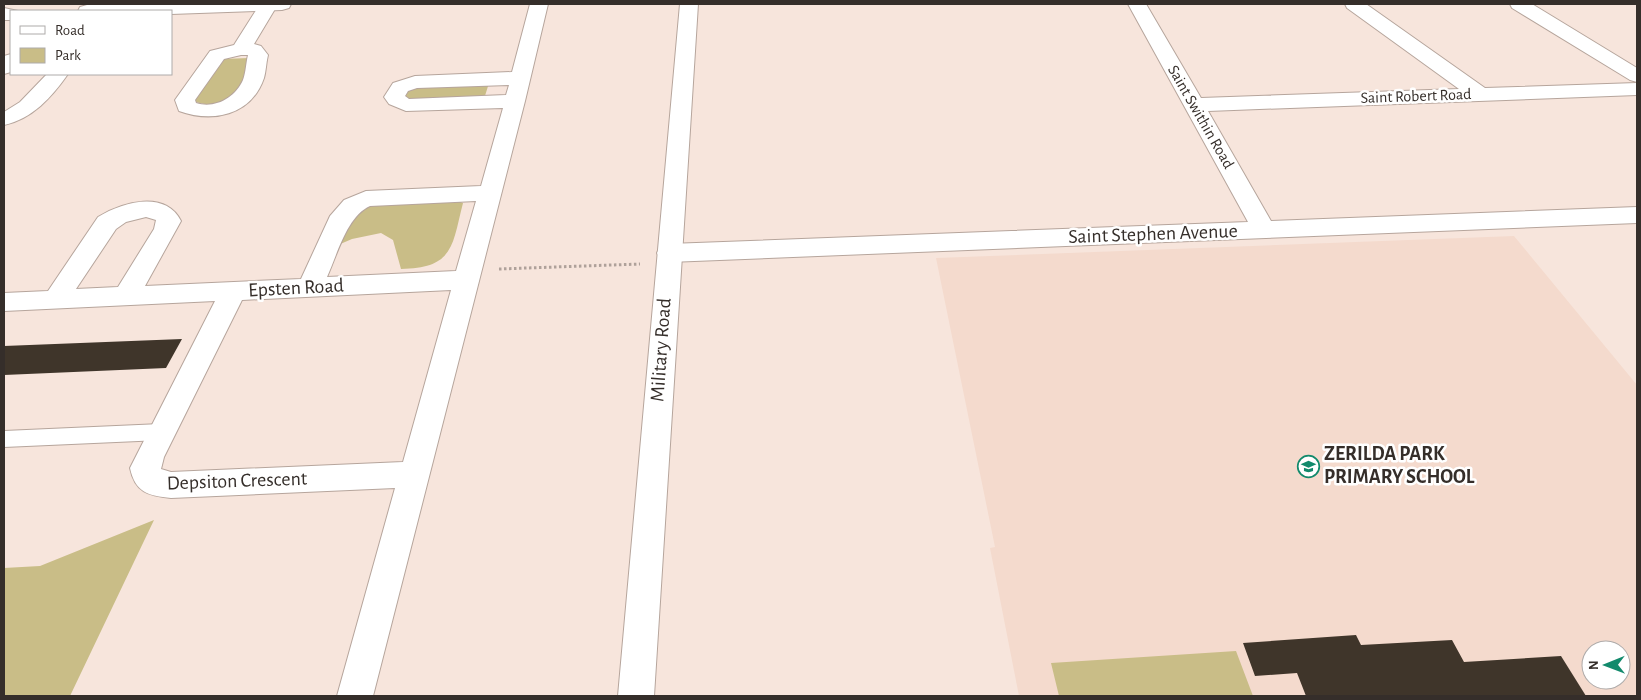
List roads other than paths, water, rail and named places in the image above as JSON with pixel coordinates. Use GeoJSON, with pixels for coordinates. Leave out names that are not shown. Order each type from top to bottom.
{"type":"FeatureCollection","features":[{"type":"Feature","properties":{"kind":"street"},"geometry":{"type":"LineString","coordinates":[[241,49],[270,4]]}},
{"type":"Feature","properties":{"kind":"street"},"geometry":{"type":"LineString","coordinates":[[134,10],[282,4]]}},
{"type":"Feature","properties":{"kind":"street"},"geometry":{"type":"LineString","coordinates":[[356,696],[518,90],[539,4]]}},
{"type":"Feature","properties":{"kind":"street","name":"Military Road"},"geometry":{"type":"LineString","coordinates":[[636,696],[689,4]]}},
{"type":"Feature","properties":{"kind":"street","name":"Saint Swithin Road"},"geometry":{"type":"LineString","coordinates":[[1137,4],[1264,230]]}},
{"type":"Feature","properties":{"kind":"street"},"geometry":{"type":"LineString","coordinates":[[1354,4],[1479,94]]}},
{"type":"Feature","properties":{"kind":"street"},"geometry":{"type":"LineString","coordinates":[[1519,4],[1637,76]]}},
{"type":"Feature","properties":{"kind":"street"},"geometry":{"type":"LineString","coordinates":[[4,119],[22,112],[32,104],[57,75]]}},
{"type":"Feature","properties":{"kind":"street","name":"Saint Robert Road"},"geometry":{"type":"LineString","coordinates":[[1195,105],[1637,89]]}},
{"type":"Feature","properties":{"kind":"street"},"geometry":{"type":"LineString","coordinates":[[310,287],[342,216],[346,210],[357,202],[376,198],[489,193]]}},
{"type":"Feature","properties":{"kind":"street"},"geometry":{"type":"LineString","coordinates":[[55,300],[107,223],[132,211],[158,210],[166,215],[169,221],[126,296]]}},
{"type":"Feature","properties":{"kind":"street","name":"Saint Stephen Avenue"},"geometry":{"type":"LineString","coordinates":[[669,253],[1637,215]]}},
{"type":"Feature","properties":{"kind":"street","name":"Epsten Road"},"geometry":{"type":"LineString","coordinates":[[4,302],[466,280]]}},
{"type":"Feature","properties":{"kind":"street","name":"Depsiton Crescent"},"geometry":{"type":"LineString","coordinates":[[232,291],[161,432],[145,468],[147,478],[158,484],[171,486],[415,474]]}},
{"type":"Feature","properties":{"kind":"lane"},"geometry":{"type":"LineString","coordinates":[[4,438],[161,432]]}},
{"type":"Feature","properties":{"kind":"place","name":"ZERILDA PARK PRIMARY SCHOOL"},"geometry":{"type":"Point","coordinates":[1308,466]}}]}
